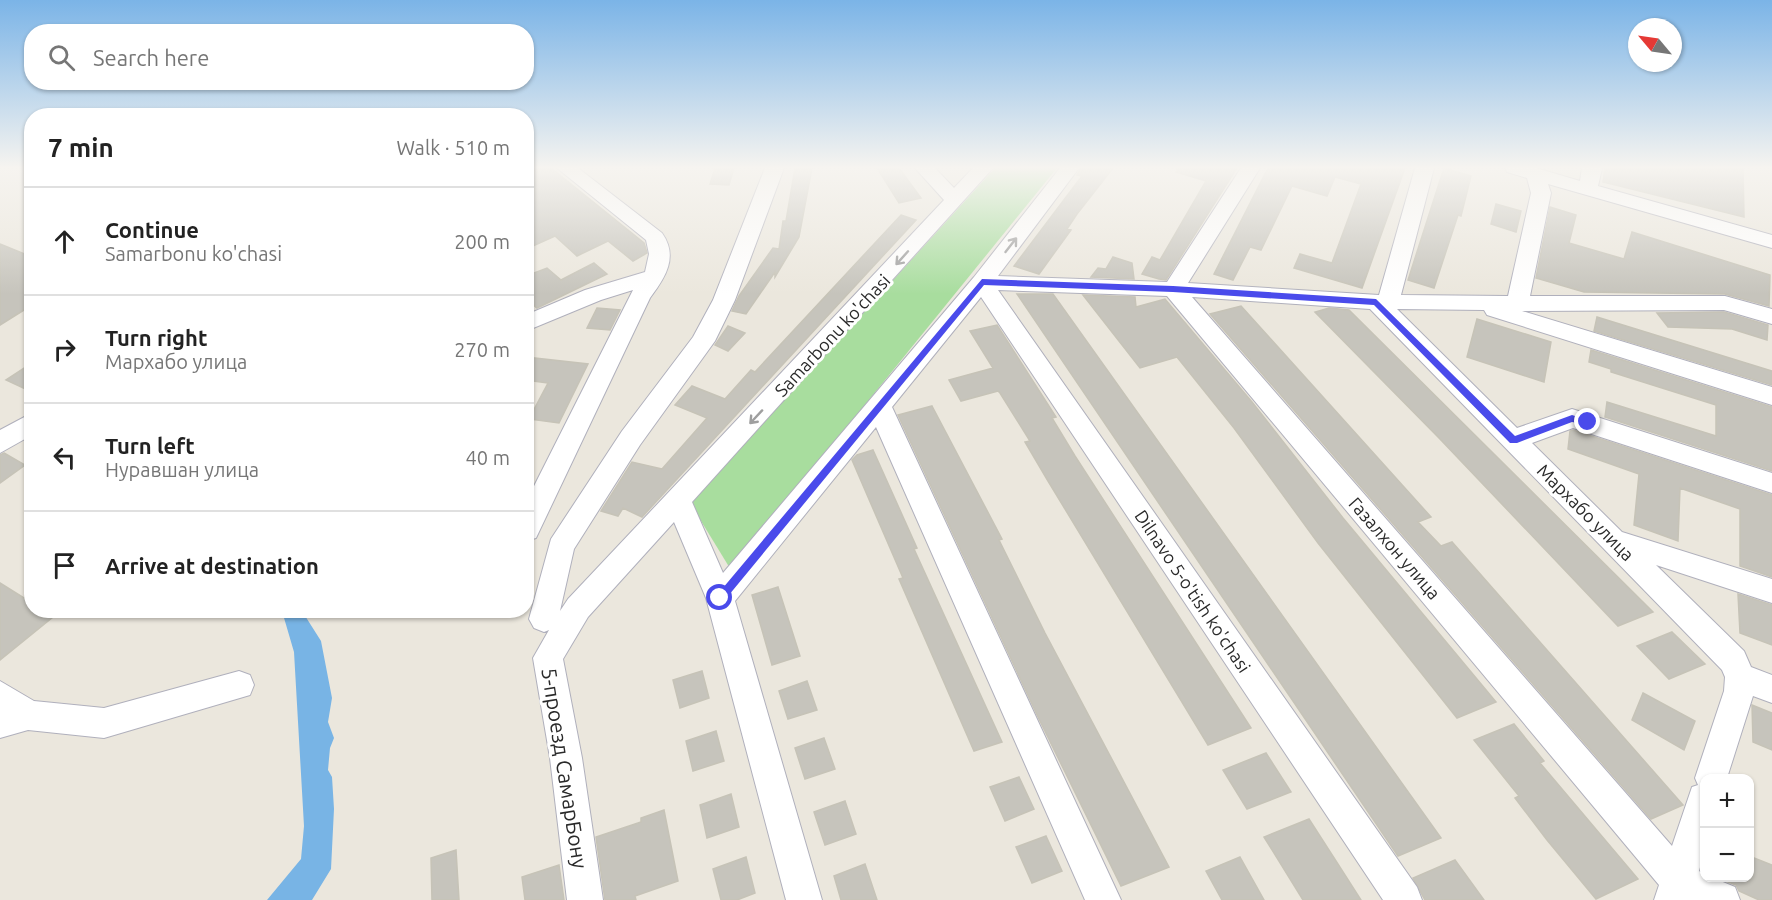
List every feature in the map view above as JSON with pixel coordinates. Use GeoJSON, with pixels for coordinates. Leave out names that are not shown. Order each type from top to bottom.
{"type":"FeatureCollection","features":[{"type":"Feature","properties":{"kind":"street"},"geometry":{"type":"LineString","coordinates":[[534,514],[640,296],[655,276],[662,250],[655,237],[620,210]]}},
{"type":"Feature","properties":{"kind":"street"},"geometry":{"type":"LineString","coordinates":[[579,608],[535,615],[561,547],[631,438],[702,341],[724,300],[759,210]]}},
{"type":"Feature","properties":{"kind":"street","name":"Samarbonu ko'chasi"},"geometry":{"type":"LineString","coordinates":[[579,608],[946,210]]}},
{"type":"Feature","properties":{"kind":"street"},"geometry":{"type":"LineString","coordinates":[[720,598],[982,282],[1038,210]]}},
{"type":"Feature","properties":{"kind":"street"},"geometry":{"type":"LineString","coordinates":[[1173,289],[1224,210]]}},
{"type":"Feature","properties":{"kind":"street"},"geometry":{"type":"LineString","coordinates":[[1382,302],[1412,210]]}},
{"type":"Feature","properties":{"kind":"street"},"geometry":{"type":"LineString","coordinates":[[1518,302],[1534,210]]}},
{"type":"Feature","properties":{"kind":"street"},"geometry":{"type":"LineString","coordinates":[[1621,210],[1772,258]]}},
{"type":"Feature","properties":{"kind":"street"},"geometry":{"type":"LineString","coordinates":[[1661,210],[1772,242]]}},
{"type":"Feature","properties":{"kind":"street"},"geometry":{"type":"LineString","coordinates":[[534,321],[593,295],[655,276]]}},
{"type":"Feature","properties":{"kind":"street"},"geometry":{"type":"LineString","coordinates":[[982,282],[1173,289],[1382,302],[1683,305],[1725,303],[1772,316]]}},
{"type":"Feature","properties":{"kind":"street","name":"Dilnavo 5-o'tish ko'chasi"},"geometry":{"type":"LineString","coordinates":[[982,282],[1404,900]]}},
{"type":"Feature","properties":{"kind":"street","name":"Газалхон улица"},"geometry":{"type":"LineString","coordinates":[[1173,289],[1675,890],[1722,900]]}},
{"type":"Feature","properties":{"kind":"street","name":"Мархабо улица"},"geometry":{"type":"LineString","coordinates":[[1382,302],[1513,440],[1733,661],[1740,677]]}},
{"type":"Feature","properties":{"kind":"street"},"geometry":{"type":"LineString","coordinates":[[1472,303],[1772,396]]}},
{"type":"Feature","properties":{"kind":"street"},"geometry":{"type":"LineString","coordinates":[[879,406],[1103,900]]}},
{"type":"Feature","properties":{"kind":"street"},"geometry":{"type":"LineString","coordinates":[[1513,440],[1572,418],[1772,483]]}},
{"type":"Feature","properties":{"kind":"street"},"geometry":{"type":"LineString","coordinates":[[678,500],[720,598],[804,900]]}},
{"type":"Feature","properties":{"kind":"street"},"geometry":{"type":"LineString","coordinates":[[1616,541],[1772,591]]}},
{"type":"Feature","properties":{"kind":"street","name":"5-проезд СамарБону"},"geometry":{"type":"LineString","coordinates":[[579,608],[548,658],[566,758],[585,900]]}},
{"type":"Feature","properties":{"kind":"street"},"geometry":{"type":"LineString","coordinates":[[1712,774],[1739,691],[1740,677],[1772,690]]}},
{"type":"Feature","properties":{"kind":"street"},"geometry":{"type":"LineString","coordinates":[[0,695],[14,719],[104,723],[239,685]]}},
{"type":"Feature","properties":{"kind":"street"},"geometry":{"type":"LineString","coordinates":[[1675,890],[1700,812]]}},
{"type":"Feature","properties":{"kind":"green space"},"geometry":{"type":"Polygon","coordinates":[[[957,210],[1023,210],[731,570],[690,503],[957,210]]]}},
{"type":"Feature","properties":{"kind":"water"},"geometry":{"type":"Polygon","coordinates":[[[284,618],[306,618],[321,641],[332,698],[328,722],[334,738],[330,748],[328,770],[332,777],[334,809],[331,869],[312,900],[267,900],[301,859],[304,826],[294,652],[284,618]]]}},
{"type":"Feature","properties":{"kind":"building"},"geometry":{"type":"Polygon","coordinates":[[[534,210],[603,210],[644,243],[647,253],[633,261],[608,241],[577,256],[555,236],[534,245],[534,210]]]}},
{"type":"Feature","properties":{"kind":"building"},"geometry":{"type":"Polygon","coordinates":[[[788,210],[804,210],[799,237],[775,277],[775,272],[746,314],[732,311],[739,296],[773,248],[779,249],[783,221],[786,221],[788,210]]]}},
{"type":"Feature","properties":{"kind":"building"},"geometry":{"type":"Polygon","coordinates":[[[1056,210],[1080,210],[1067,229],[1071,230],[1039,274],[1014,266],[1056,210]]]}},
{"type":"Feature","properties":{"kind":"building"},"geometry":{"type":"Polygon","coordinates":[[[1189,210],[1210,210],[1166,280],[1142,274],[1152,257],[1160,260],[1189,210]]]}},
{"type":"Feature","properties":{"kind":"building"},"geometry":{"type":"Polygon","coordinates":[[[1247,210],[1280,210],[1261,250],[1250,247],[1233,280],[1214,274],[1247,210]]]}},
{"type":"Feature","properties":{"kind":"building"},"geometry":{"type":"Polygon","coordinates":[[[1351,210],[1390,210],[1362,288],[1294,268],[1300,254],[1332,263],[1351,210]]]}},
{"type":"Feature","properties":{"kind":"building"},"geometry":{"type":"Polygon","coordinates":[[[1430,210],[1462,210],[1461,216],[1458,215],[1434,288],[1408,280],[1430,210]]]}},
{"type":"Feature","properties":{"kind":"building"},"geometry":{"type":"Polygon","coordinates":[[[1494,210],[1521,211],[1516,232],[1491,224],[1494,210]]]}},
{"type":"Feature","properties":{"kind":"building"},"geometry":{"type":"Polygon","coordinates":[[[1549,210],[1560,210],[1576,215],[1569,243],[1624,259],[1632,232],[1770,275],[1769,306],[1725,294],[1584,292],[1536,278],[1549,210]]]}},
{"type":"Feature","properties":{"kind":"building"},"geometry":{"type":"Polygon","coordinates":[[[1716,210],[1744,210],[1744,217],[1716,210]]]}},
{"type":"Feature","properties":{"kind":"building"},"geometry":{"type":"Polygon","coordinates":[[[901,215],[916,220],[642,517],[623,508],[618,516],[601,511],[632,462],[662,469],[707,418],[675,405],[692,386],[725,399],[751,370],[755,372],[901,215]]]}},
{"type":"Feature","properties":{"kind":"building"},"geometry":{"type":"Polygon","coordinates":[[[0,244],[24,254],[24,310],[0,325],[0,244]]]}},
{"type":"Feature","properties":{"kind":"building"},"geometry":{"type":"Polygon","coordinates":[[[1113,257],[1132,263],[1134,279],[1091,277],[1098,268],[1106,269],[1113,257]]]}},
{"type":"Feature","properties":{"kind":"building"},"geometry":{"type":"Polygon","coordinates":[[[594,263],[607,274],[537,308],[534,306],[534,273],[547,268],[561,280],[594,263]]]}},
{"type":"Feature","properties":{"kind":"building"},"geometry":{"type":"Polygon","coordinates":[[[1017,294],[1053,294],[1441,838],[1398,856],[1017,294]]]}},
{"type":"Feature","properties":{"kind":"building"},"geometry":{"type":"Polygon","coordinates":[[[1083,295],[1135,297],[1136,307],[1165,299],[1252,402],[1343,518],[1496,702],[1457,718],[1318,543],[1234,428],[1177,357],[1140,368],[1083,295]]]}},
{"type":"Feature","properties":{"kind":"building"},"geometry":{"type":"Polygon","coordinates":[[[1241,306],[1431,517],[1418,522],[1441,546],[1452,542],[1683,805],[1651,819],[1210,314],[1241,306]]]}},
{"type":"Feature","properties":{"kind":"building"},"geometry":{"type":"Polygon","coordinates":[[[597,308],[620,310],[610,330],[587,328],[597,308]]]}},
{"type":"Feature","properties":{"kind":"building"},"geometry":{"type":"Polygon","coordinates":[[[1329,308],[1349,310],[1653,612],[1618,626],[1315,312],[1329,308]]]}},
{"type":"Feature","properties":{"kind":"building"},"geometry":{"type":"Polygon","coordinates":[[[1724,312],[1768,325],[1767,340],[1732,329],[1668,327],[1657,313],[1724,312]]]}},
{"type":"Feature","properties":{"kind":"building"},"geometry":{"type":"Polygon","coordinates":[[[1597,317],[1772,371],[1772,385],[1594,331],[1597,317]]]}},
{"type":"Feature","properties":{"kind":"building"},"geometry":{"type":"Polygon","coordinates":[[[1477,319],[1551,342],[1544,382],[1467,357],[1477,319]]]}},
{"type":"Feature","properties":{"kind":"building"},"geometry":{"type":"Polygon","coordinates":[[[997,325],[1056,417],[1052,418],[1075,456],[1251,728],[1208,745],[1048,481],[1025,442],[1030,441],[1000,393],[998,391],[961,401],[949,380],[993,368],[970,331],[997,325]]]}},
{"type":"Feature","properties":{"kind":"building"},"geometry":{"type":"Polygon","coordinates":[[[728,326],[745,333],[728,351],[715,345],[728,326]]]}},
{"type":"Feature","properties":{"kind":"building"},"geometry":{"type":"Polygon","coordinates":[[[1591,350],[1772,407],[1772,471],[1605,417],[1607,402],[1716,436],[1716,405],[1611,372],[1611,369],[1589,362],[1591,350]]]}},
{"type":"Feature","properties":{"kind":"building"},"geometry":{"type":"Polygon","coordinates":[[[534,358],[588,364],[559,423],[534,420],[534,410],[548,383],[534,381],[534,358]]]}},
{"type":"Feature","properties":{"kind":"building"},"geometry":{"type":"Polygon","coordinates":[[[24,368],[24,388],[6,380],[24,368]]]}},
{"type":"Feature","properties":{"kind":"building"},"geometry":{"type":"Polygon","coordinates":[[[932,406],[1002,539],[999,540],[1045,633],[1169,867],[1121,886],[1039,719],[898,415],[932,406]]]}},
{"type":"Feature","properties":{"kind":"building"},"geometry":{"type":"Polygon","coordinates":[[[1573,430],[1772,495],[1772,577],[1740,566],[1740,509],[1680,488],[1678,541],[1634,525],[1639,474],[1568,449],[1570,431],[1573,430]]]}},
{"type":"Feature","properties":{"kind":"building"},"geometry":{"type":"Polygon","coordinates":[[[873,450],[917,548],[914,549],[1002,742],[974,751],[899,579],[903,578],[852,460],[857,455],[873,450]]]}},
{"type":"Feature","properties":{"kind":"building"},"geometry":{"type":"Polygon","coordinates":[[[4,453],[24,466],[0,483],[0,455],[4,453]]]}},
{"type":"Feature","properties":{"kind":"building"},"geometry":{"type":"Polygon","coordinates":[[[0,583],[24,598],[24,618],[52,618],[0,660],[0,583]]]}},
{"type":"Feature","properties":{"kind":"building"},"geometry":{"type":"Polygon","coordinates":[[[778,587],[800,656],[772,665],[752,595],[778,587]]]}},
{"type":"Feature","properties":{"kind":"building"},"geometry":{"type":"Polygon","coordinates":[[[1738,594],[1772,605],[1772,645],[1740,633],[1738,594]]]}},
{"type":"Feature","properties":{"kind":"building"},"geometry":{"type":"Polygon","coordinates":[[[1672,632],[1705,664],[1669,679],[1637,646],[1672,632]]]}},
{"type":"Feature","properties":{"kind":"building"},"geometry":{"type":"Polygon","coordinates":[[[702,671],[709,698],[680,708],[673,680],[702,671]]]}},
{"type":"Feature","properties":{"kind":"building"},"geometry":{"type":"Polygon","coordinates":[[[807,681],[817,710],[788,719],[779,691],[807,681]]]}},
{"type":"Feature","properties":{"kind":"building"},"geometry":{"type":"Polygon","coordinates":[[[1643,693],[1695,721],[1684,750],[1632,720],[1643,693]]]}},
{"type":"Feature","properties":{"kind":"building"},"geometry":{"type":"Polygon","coordinates":[[[1752,705],[1772,713],[1772,750],[1753,742],[1752,705]]]}},
{"type":"Feature","properties":{"kind":"building"},"geometry":{"type":"Polygon","coordinates":[[[1514,724],[1544,761],[1540,763],[1638,879],[1596,899],[1547,840],[1515,798],[1519,796],[1474,740],[1514,724]]]}},
{"type":"Feature","properties":{"kind":"building"},"geometry":{"type":"Polygon","coordinates":[[[716,731],[724,761],[693,771],[686,741],[716,731]]]}},
{"type":"Feature","properties":{"kind":"building"},"geometry":{"type":"Polygon","coordinates":[[[824,738],[835,769],[805,779],[795,748],[824,738]]]}},
{"type":"Feature","properties":{"kind":"building"},"geometry":{"type":"Polygon","coordinates":[[[1266,753],[1291,792],[1247,809],[1223,770],[1266,753]]]}},
{"type":"Feature","properties":{"kind":"building"},"geometry":{"type":"Polygon","coordinates":[[[1019,777],[1034,809],[1005,821],[990,787],[1019,777]]]}},
{"type":"Feature","properties":{"kind":"building"},"geometry":{"type":"Polygon","coordinates":[[[731,794],[739,827],[707,838],[700,805],[731,794]]]}},
{"type":"Feature","properties":{"kind":"building"},"geometry":{"type":"Polygon","coordinates":[[[845,801],[856,834],[825,845],[814,812],[845,801]]]}},
{"type":"Feature","properties":{"kind":"building"},"geometry":{"type":"Polygon","coordinates":[[[664,810],[678,881],[635,896],[636,900],[605,900],[596,837],[641,822],[641,818],[664,810]]]}},
{"type":"Feature","properties":{"kind":"building"},"geometry":{"type":"Polygon","coordinates":[[[1309,819],[1361,900],[1303,900],[1264,837],[1309,819]]]}},
{"type":"Feature","properties":{"kind":"building"},"geometry":{"type":"Polygon","coordinates":[[[1046,836],[1062,871],[1032,883],[1016,847],[1046,836]]]}},
{"type":"Feature","properties":{"kind":"building"},"geometry":{"type":"Polygon","coordinates":[[[456,850],[459,900],[432,900],[431,858],[456,850]]]}},
{"type":"Feature","properties":{"kind":"building"},"geometry":{"type":"Polygon","coordinates":[[[746,857],[755,893],[737,900],[721,900],[713,869],[746,857]]]}},
{"type":"Feature","properties":{"kind":"building"},"geometry":{"type":"Polygon","coordinates":[[[1240,857],[1264,900],[1222,900],[1206,871],[1240,857]]]}},
{"type":"Feature","properties":{"kind":"building"},"geometry":{"type":"Polygon","coordinates":[[[1754,858],[1772,865],[1772,900],[1759,900],[1739,891],[1736,885],[1728,882],[1754,882],[1754,858]]]}},
{"type":"Feature","properties":{"kind":"building"},"geometry":{"type":"Polygon","coordinates":[[[1455,860],[1484,900],[1425,900],[1413,878],[1455,860]]]}},
{"type":"Feature","properties":{"kind":"building"},"geometry":{"type":"Polygon","coordinates":[[[865,864],[877,900],[841,900],[834,876],[865,864]]]}},
{"type":"Feature","properties":{"kind":"building"},"geometry":{"type":"Polygon","coordinates":[[[559,865],[564,900],[525,900],[522,877],[559,865]]]}},
{"type":"Feature","properties":{"kind":"route"},"geometry":{"type":"LineString","coordinates":[[720,598],[982,282],[1173,289],[1376,302],[1513,440],[1572,418],[1588,422]]}}]}
